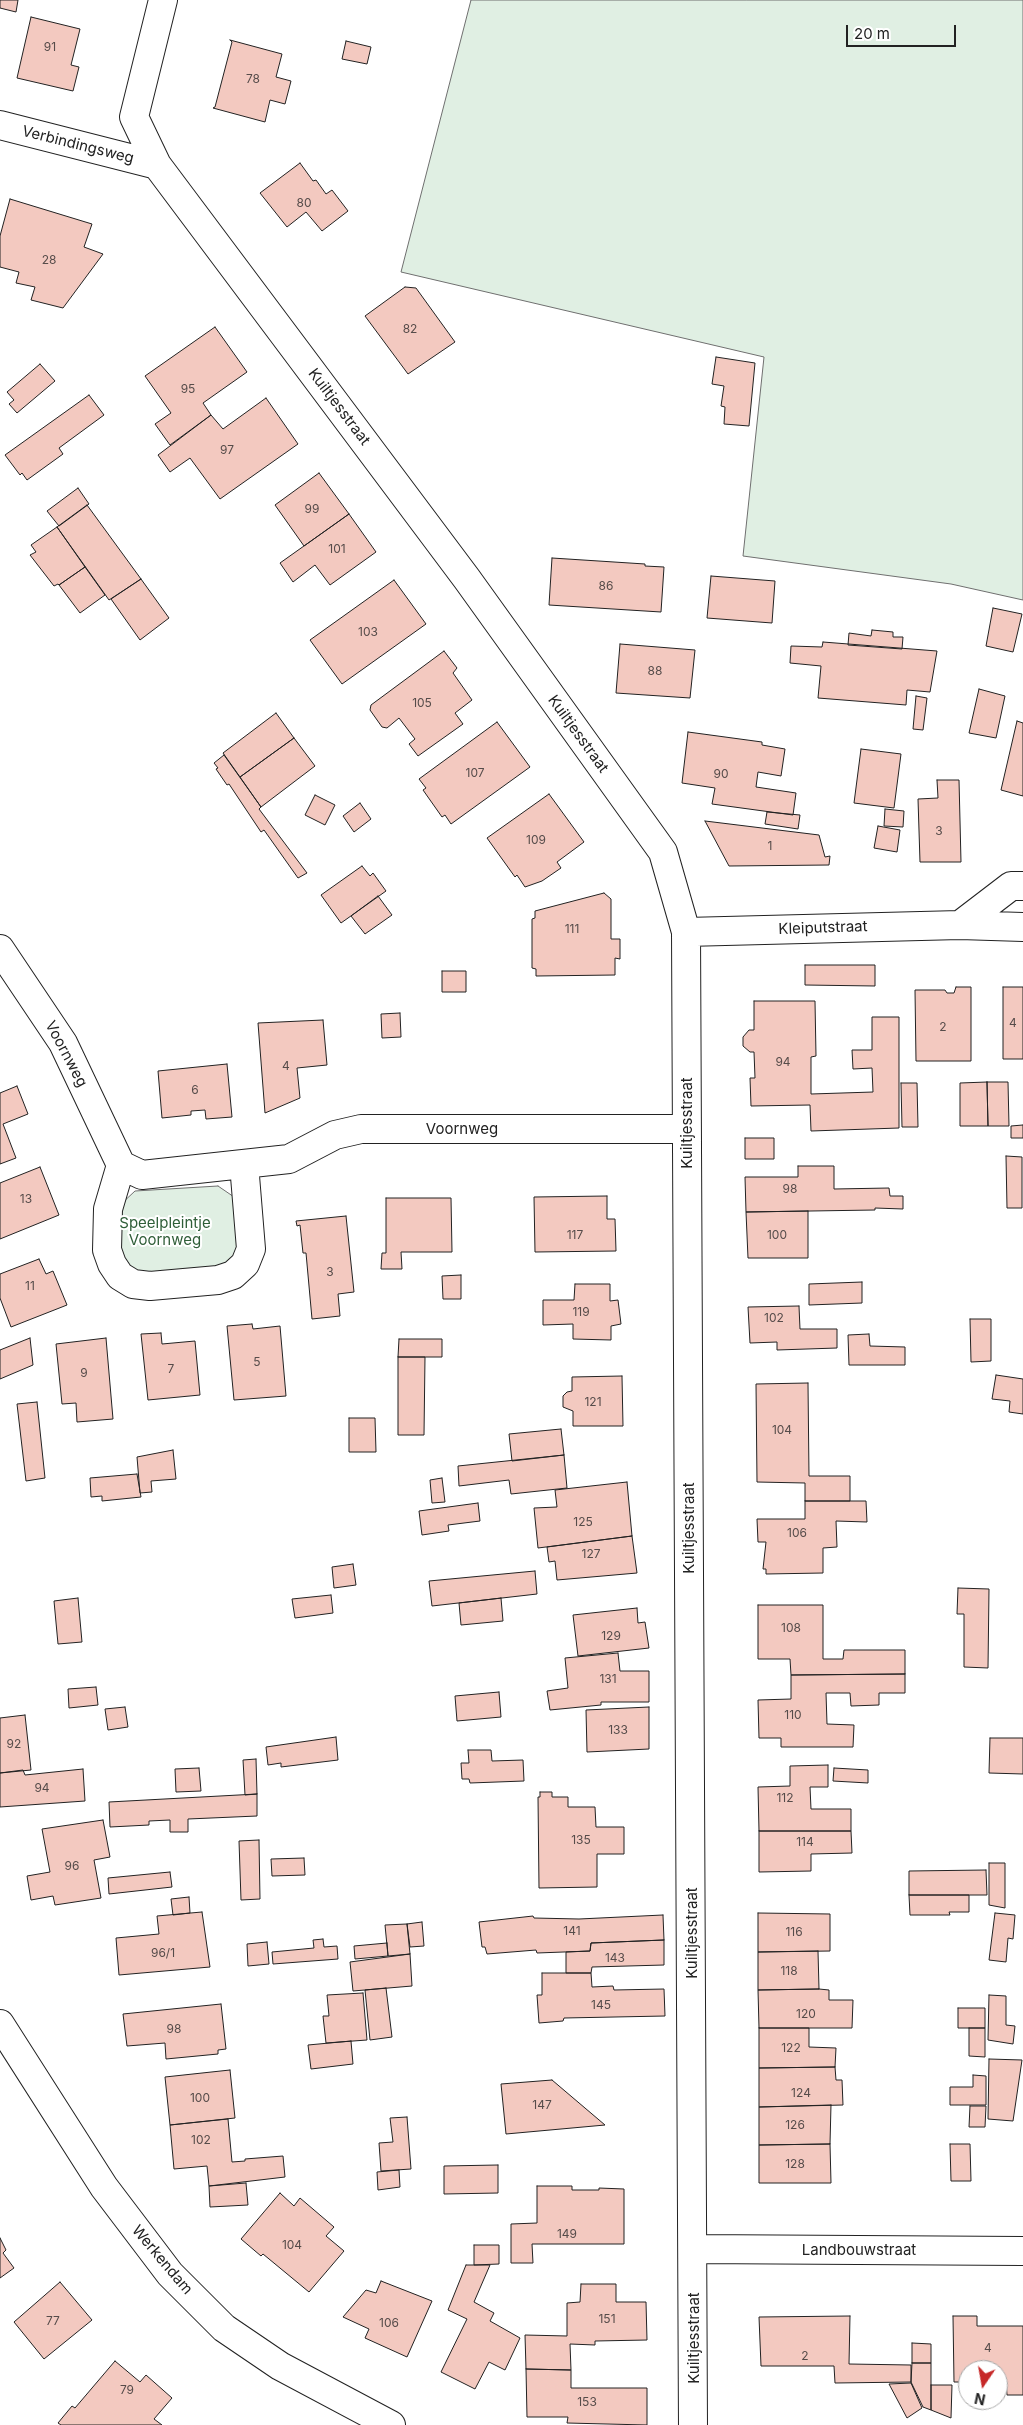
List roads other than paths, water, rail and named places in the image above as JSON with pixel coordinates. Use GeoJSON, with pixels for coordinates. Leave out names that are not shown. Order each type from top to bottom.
{"type":"FeatureCollection","features":[{"type":"Feature","properties":{"kind":"street","name":"Kuiltjesstraat"},"geometry":{"type":"LineString","coordinates":[[164,0],[134,117],[157,165],[467,579],[663,852],[686,932],[694,2249],[693,2425]]}},
{"type":"Feature","properties":{"kind":"street","name":"Verbindingsweg"},"geometry":{"type":"LineString","coordinates":[[0,125],[157,165]]}},
{"type":"Feature","properties":{"kind":"street"},"geometry":{"type":"LineString","coordinates":[[960,925],[1010,886],[1023,886]]}},
{"type":"Feature","properties":{"kind":"street","name":"Kleiputstraat"},"geometry":{"type":"LineString","coordinates":[[686,932],[960,925],[1023,927]]}},
{"type":"Feature","properties":{"kind":"street","name":"Voornweg"},"geometry":{"type":"LineString","coordinates":[[0,949],[63,1044],[122,1165],[142,1175],[289,1159],[335,1135],[361,1129],[686,1130]]}},
{"type":"Feature","properties":{"kind":"street"},"geometry":{"type":"LineString","coordinates":[[122,1165],[108,1209],[108,1250],[112,1264],[120,1276],[133,1284],[150,1286],[218,1280],[233,1275],[245,1264],[251,1249],[244,1164]]}},
{"type":"Feature","properties":{"kind":"street","name":"Werkendam"},"geometry":{"type":"LineString","coordinates":[[0,2024],[104,2187],[170,2274],[224,2328],[280,2366],[391,2425]]}},
{"type":"Feature","properties":{"kind":"street","name":"Landbouwstraat"},"geometry":{"type":"LineString","coordinates":[[694,2249],[1023,2251]]}},
{"type":"Feature","properties":{"kind":"park label","name":"Speelpleintje Voornweg"},"geometry":{"type":"Point","coordinates":[165,1232]}}]}
